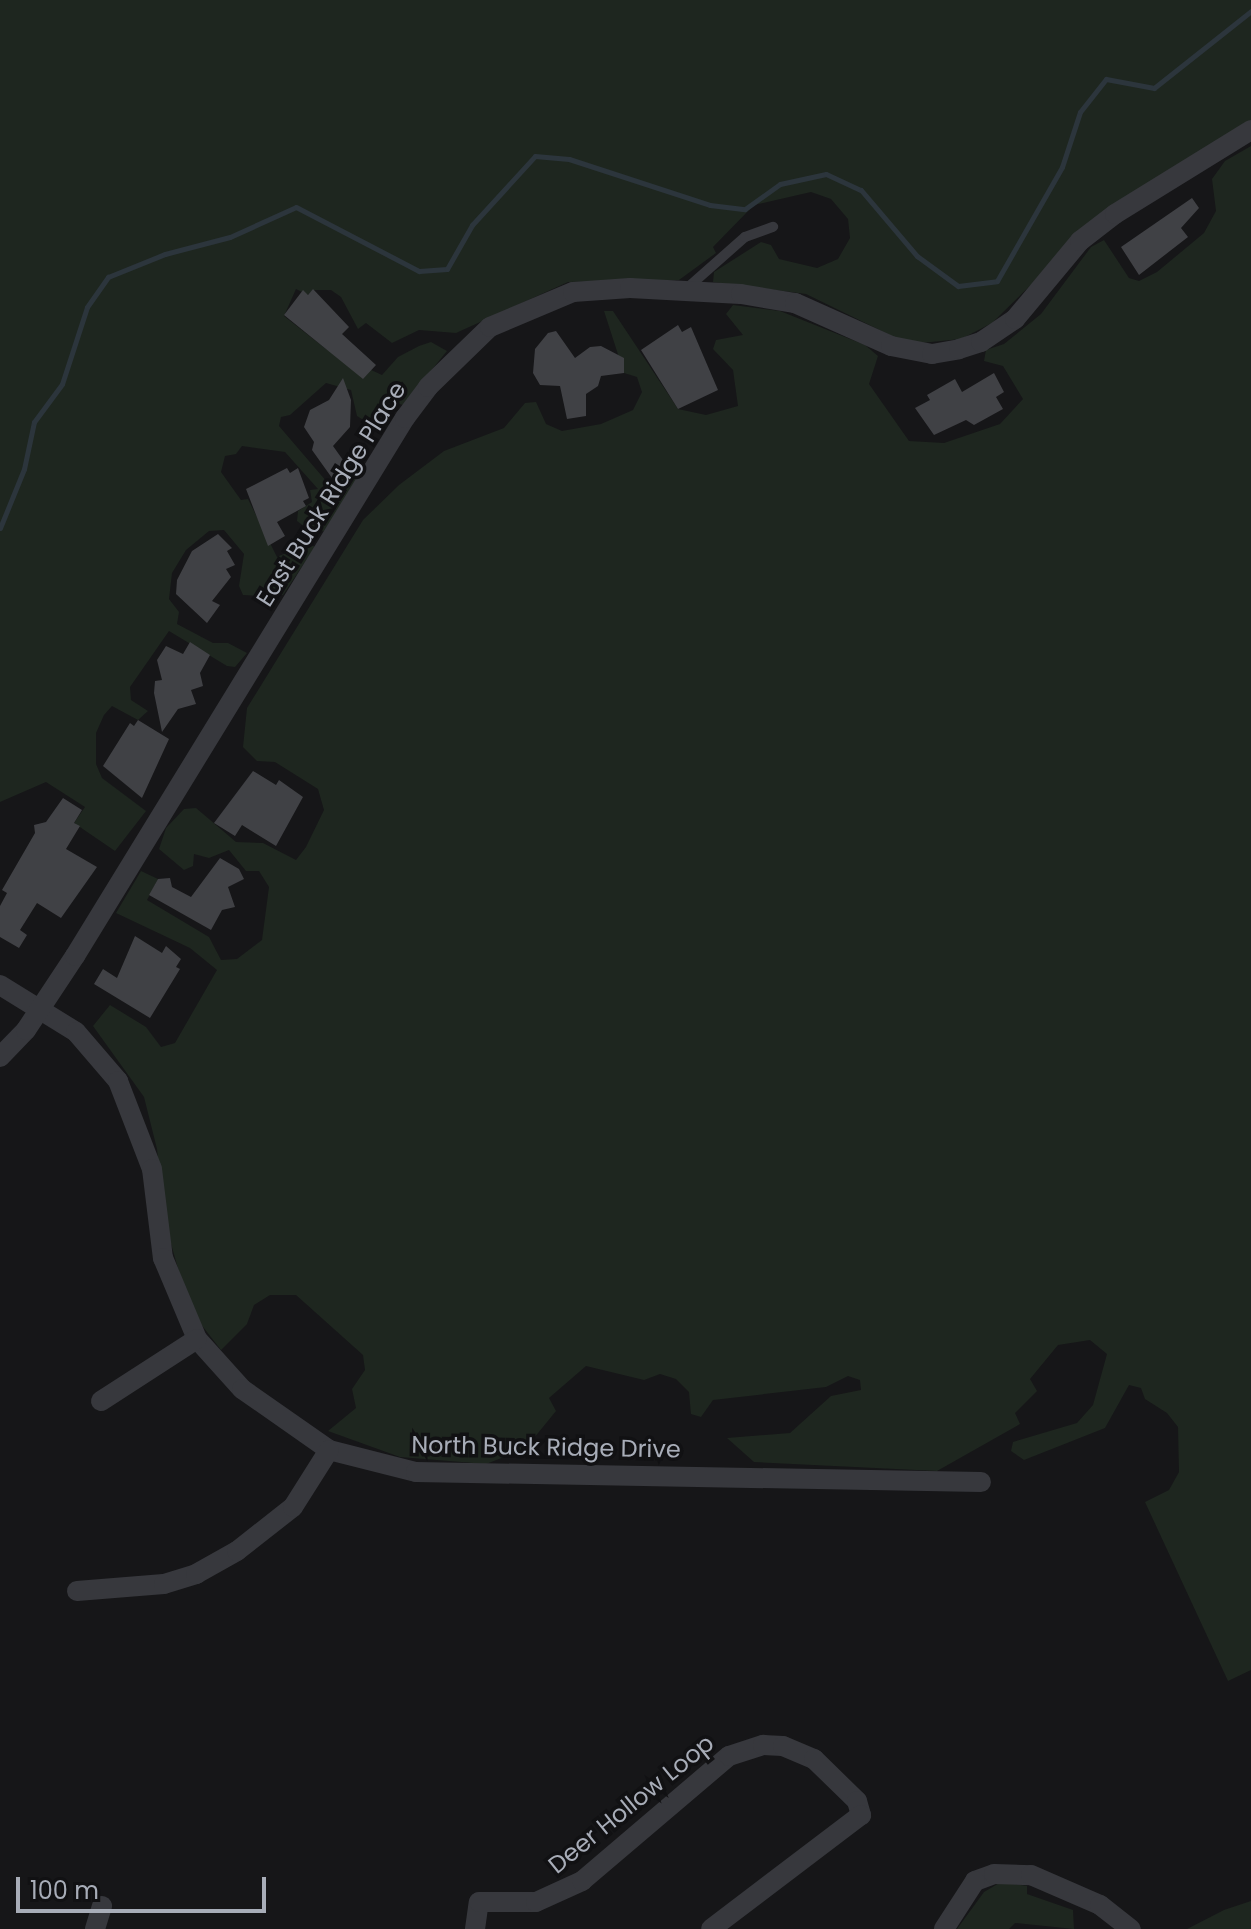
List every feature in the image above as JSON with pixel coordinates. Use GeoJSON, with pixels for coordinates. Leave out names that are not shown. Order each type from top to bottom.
{"type":"FeatureCollection","features":[{"type":"Feature","properties":{"kind":"street","name":"East Buck Ridge Place"},"geometry":{"type":"LineString","coordinates":[[0,1057],[41,1007],[428,387],[490,327],[526,309],[573,292],[683,291],[795,303],[891,346],[932,354],[959,349],[981,342],[1015,319],[1080,241],[1115,214],[1251,130]]}},
{"type":"Feature","properties":{"kind":"street","name":"North Buck Ridge Drive"},"geometry":{"type":"LineString","coordinates":[[0,985],[41,1007],[99,1056],[135,1114],[152,1169],[163,1258],[197,1339],[242,1389],[329,1450],[416,1472],[981,1482]]}},
{"type":"Feature","properties":{"kind":"street"},"geometry":{"type":"LineString","coordinates":[[101,1401],[197,1339]]}},
{"type":"Feature","properties":{"kind":"street"},"geometry":{"type":"LineString","coordinates":[[77,1591],[164,1584],[196,1574],[237,1551],[293,1507],[329,1450]]}},
{"type":"Feature","properties":{"kind":"street","name":"Deer Hollow Loop"},"geometry":{"type":"LineString","coordinates":[[475,1929],[479,1902],[516,1905],[556,1896],[582,1881],[729,1756],[745,1749],[783,1746],[814,1759],[857,1801],[861,1815],[711,1929]]}},
{"type":"Feature","properties":{"kind":"street"},"geometry":{"type":"LineString","coordinates":[[944,1929],[970,1873],[1031,1875],[1100,1905],[1131,1929]]}},
{"type":"Feature","properties":{"kind":"street"},"geometry":{"type":"LineString","coordinates":[[95,1929],[102,1906]]}},
{"type":"Feature","properties":{"kind":"lane"},"geometry":{"type":"LineString","coordinates":[[683,291],[745,237],[773,227]]}},
{"type":"Feature","properties":{"kind":"shaded area"},"geometry":{"type":"Polygon","coordinates":[[[0,0],[1251,0],[1251,120],[1105,212],[992,323],[961,339],[921,343],[896,338],[806,294],[713,282],[714,272],[761,242],[771,245],[779,259],[817,268],[838,259],[850,238],[848,219],[831,199],[811,192],[754,205],[713,247],[716,253],[679,280],[568,282],[456,333],[419,330],[392,343],[366,323],[358,329],[341,297],[331,290],[313,290],[308,295],[296,289],[284,316],[326,349],[382,375],[398,357],[419,346],[431,342],[447,351],[403,405],[389,401],[370,424],[357,416],[351,390],[326,383],[290,415],[281,417],[279,426],[333,489],[352,469],[361,475],[324,531],[313,533],[297,521],[298,511],[312,502],[310,490],[318,489],[285,452],[242,446],[236,454],[225,456],[221,472],[241,500],[248,499],[277,557],[308,543],[315,547],[283,595],[261,596],[243,595],[239,586],[244,554],[224,530],[209,531],[186,550],[172,573],[169,599],[179,612],[177,624],[213,643],[228,643],[247,653],[235,667],[227,666],[169,631],[130,687],[131,700],[148,711],[138,720],[112,706],[104,715],[96,733],[96,764],[102,778],[146,811],[115,851],[74,823],[85,807],[46,782],[0,802],[0,0]]]}},
{"type":"Feature","properties":{"kind":"shaded area"},"geometry":{"type":"Polygon","coordinates":[[[1251,146],[1251,1670],[1228,1681],[1145,1502],[1169,1490],[1179,1472],[1178,1427],[1167,1413],[1145,1399],[1141,1388],[1129,1385],[1105,1428],[1024,1460],[1011,1451],[1013,1442],[1077,1423],[1093,1405],[1107,1354],[1090,1340],[1058,1345],[1030,1379],[1037,1391],[1015,1413],[1020,1424],[937,1471],[754,1462],[727,1438],[790,1433],[831,1396],[861,1390],[860,1380],[848,1376],[826,1387],[713,1400],[701,1417],[691,1414],[689,1392],[676,1379],[660,1374],[644,1380],[586,1366],[549,1398],[556,1411],[525,1449],[486,1464],[400,1457],[328,1431],[356,1408],[352,1389],[365,1370],[363,1355],[296,1295],[270,1295],[254,1305],[247,1324],[221,1350],[200,1323],[184,1289],[165,1223],[157,1149],[144,1097],[93,1026],[110,1005],[146,1027],[161,1047],[175,1043],[217,970],[190,948],[116,913],[141,871],[158,879],[147,900],[209,937],[221,960],[237,959],[262,940],[269,887],[259,871],[246,871],[229,850],[209,858],[194,854],[193,866],[184,870],[159,849],[166,828],[184,809],[196,808],[236,842],[263,843],[296,860],[306,847],[324,810],[318,789],[275,762],[257,761],[243,747],[247,708],[363,520],[399,485],[444,451],[504,428],[525,403],[536,402],[546,424],[562,431],[601,424],[633,410],[642,392],[637,377],[624,373],[604,311],[613,311],[678,409],[706,415],[738,406],[733,370],[713,349],[716,340],[743,335],[726,314],[733,305],[780,311],[865,345],[878,356],[869,384],[909,441],[944,443],[1000,424],[1023,399],[1003,366],[984,361],[986,350],[1004,344],[1041,314],[1091,247],[1104,240],[1129,278],[1139,281],[1157,272],[1204,233],[1216,211],[1212,179],[1225,161],[1251,146]]]}},
{"type":"Feature","properties":{"kind":"shaded area"},"geometry":{"type":"Polygon","coordinates":[[[1001,1882],[1027,1886],[1027,1894],[1073,1910],[1074,1929],[1015,1923],[1009,1929],[957,1929],[984,1892],[1001,1882]]]}},
{"type":"Feature","properties":{"kind":"shaded area"},"geometry":{"type":"Polygon","coordinates":[[[1251,1901],[1251,1929],[1187,1929],[1224,1910],[1251,1901]]]}},
{"type":"Feature","properties":{"kind":"building"},"geometry":{"type":"Polygon","coordinates":[[[1192,198],[1199,208],[1181,228],[1188,237],[1139,275],[1121,247],[1192,198]]]}},
{"type":"Feature","properties":{"kind":"building"},"geometry":{"type":"Polygon","coordinates":[[[313,289],[349,327],[342,334],[376,365],[363,379],[284,315],[303,290],[308,295],[313,289]]]}},
{"type":"Feature","properties":{"kind":"building"},"geometry":{"type":"Polygon","coordinates":[[[678,325],[682,332],[691,327],[718,390],[678,409],[641,350],[678,325]]]}},
{"type":"Feature","properties":{"kind":"building"},"geometry":{"type":"Polygon","coordinates":[[[556,331],[575,358],[590,347],[601,346],[624,358],[624,373],[601,376],[598,386],[586,394],[586,416],[567,419],[560,386],[540,385],[533,373],[535,349],[548,333],[556,331]]]}},
{"type":"Feature","properties":{"kind":"building"},"geometry":{"type":"Polygon","coordinates":[[[994,373],[1004,392],[996,397],[1003,409],[974,425],[966,420],[934,435],[915,408],[930,400],[927,395],[955,379],[962,392],[994,373]]]}},
{"type":"Feature","properties":{"kind":"building"},"geometry":{"type":"Polygon","coordinates":[[[343,378],[351,400],[350,427],[333,446],[348,467],[332,478],[312,450],[314,442],[304,427],[310,410],[329,400],[343,378]]]}},
{"type":"Feature","properties":{"kind":"building"},"geometry":{"type":"Polygon","coordinates":[[[287,468],[290,473],[298,468],[309,498],[303,501],[306,506],[277,522],[285,536],[268,546],[246,489],[287,468]]]}},
{"type":"Feature","properties":{"kind":"building"},"geometry":{"type":"Polygon","coordinates":[[[218,534],[232,548],[227,551],[235,565],[226,569],[231,577],[212,601],[220,605],[207,623],[176,594],[177,580],[192,551],[218,534]]]}},
{"type":"Feature","properties":{"kind":"building"},"geometry":{"type":"Polygon","coordinates":[[[190,642],[210,655],[200,673],[203,686],[191,690],[196,704],[178,709],[162,732],[154,693],[155,681],[162,680],[157,660],[166,646],[183,654],[190,642]]]}},
{"type":"Feature","properties":{"kind":"building"},"geometry":{"type":"Polygon","coordinates":[[[138,720],[169,739],[142,798],[103,766],[130,723],[134,726],[138,720]]]}},
{"type":"Feature","properties":{"kind":"building"},"geometry":{"type":"Polygon","coordinates":[[[253,771],[276,785],[279,780],[303,797],[276,846],[242,825],[235,836],[214,823],[253,771]]]}},
{"type":"Feature","properties":{"kind":"building"},"geometry":{"type":"Polygon","coordinates":[[[63,798],[82,810],[74,823],[80,826],[66,849],[97,867],[61,918],[37,903],[20,930],[27,935],[19,948],[0,937],[0,906],[7,893],[2,890],[35,833],[34,825],[46,822],[63,798]]]}},
{"type":"Feature","properties":{"kind":"building"},"geometry":{"type":"Polygon","coordinates":[[[220,858],[239,869],[244,879],[228,887],[235,907],[222,910],[211,930],[149,895],[158,879],[170,878],[172,887],[191,897],[220,858]]]}},
{"type":"Feature","properties":{"kind":"building"},"geometry":{"type":"Polygon","coordinates":[[[135,936],[162,953],[166,946],[181,959],[176,967],[180,969],[150,1018],[94,984],[103,969],[117,978],[135,936]]]}},
{"type":"Feature","properties":{"kind":"waterway"},"geometry":{"type":"LineString","coordinates":[[0,528],[24,469],[34,422],[62,384],[87,307],[108,277],[165,254],[230,237],[296,207],[419,271],[447,269],[472,225],[535,156],[569,159],[710,205],[745,209],[780,184],[826,174],[861,190],[917,256],[958,286],[997,281],[1062,167],[1080,112],[1106,79],[1154,88],[1251,11]]}}]}
